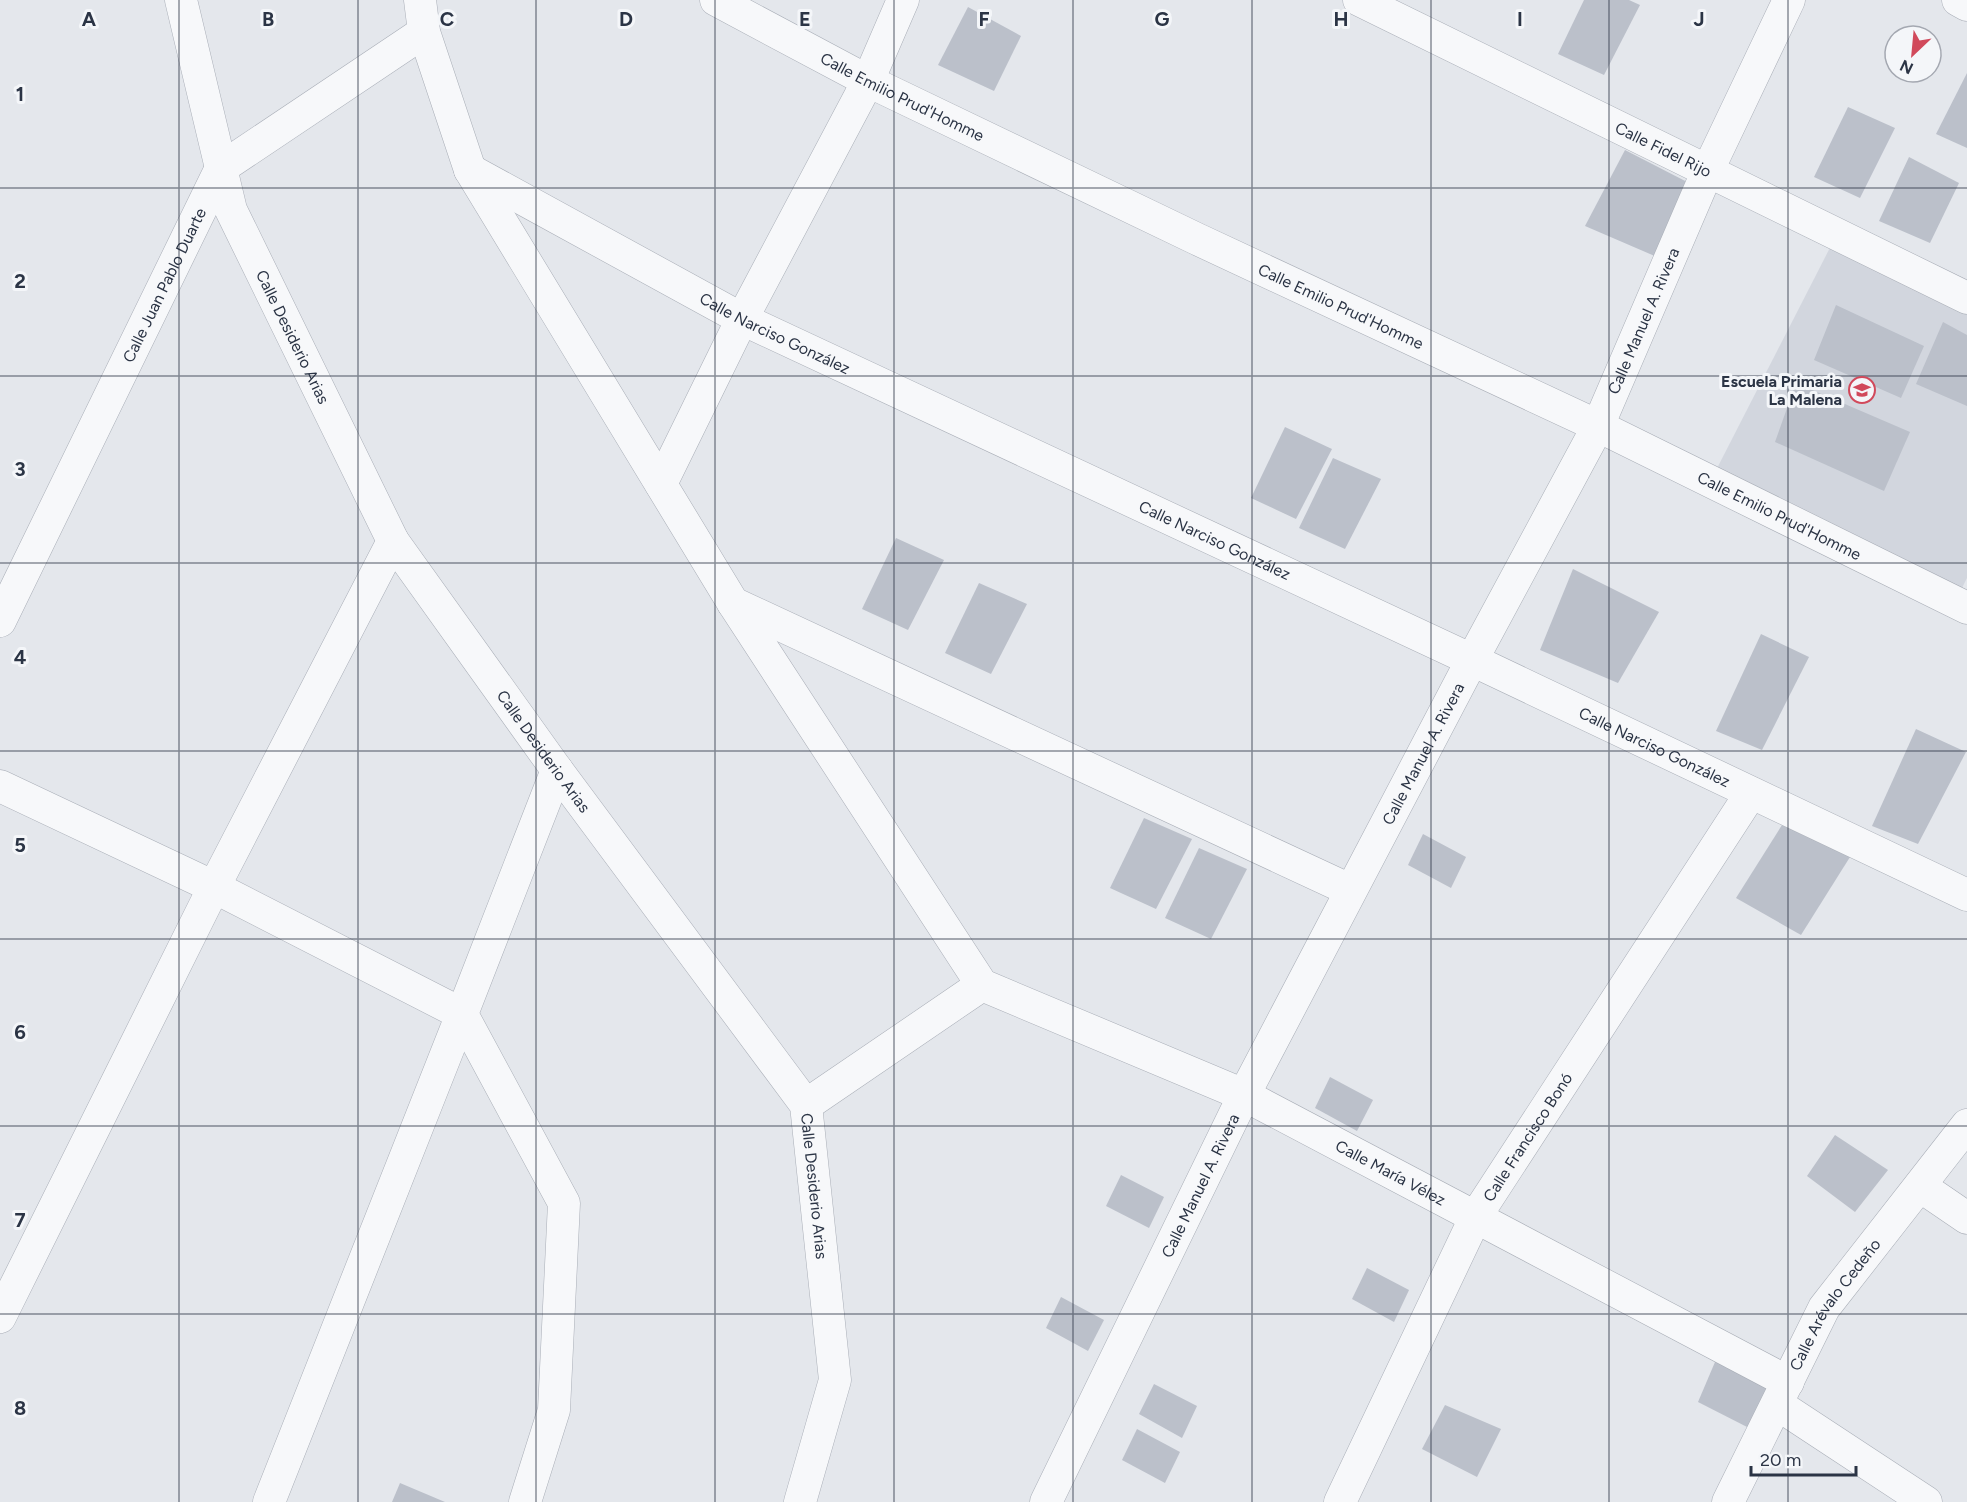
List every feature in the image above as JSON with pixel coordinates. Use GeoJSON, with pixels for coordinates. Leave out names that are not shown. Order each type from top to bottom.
{"type":"FeatureCollection","features":[{"type":"Feature","properties":{"kind":"street","name":"Calle Desiderio Arias"},"geometry":{"type":"LineString","coordinates":[[181,0],[231,210],[393,541],[557,770],[806,1105],[835,1380],[800,1502]]}},
{"type":"Feature","properties":{"kind":"street"},"geometry":{"type":"LineString","coordinates":[[420,0],[424,32],[470,170],[733,603],[982,985],[806,1105]]}},
{"type":"Feature","properties":{"kind":"street","name":"Calle Emilio Prud'Homme"},"geometry":{"type":"LineString","coordinates":[[716,0],[868,81],[1598,426],[1967,608]]}},
{"type":"Feature","properties":{"kind":"street"},"geometry":{"type":"LineString","coordinates":[[661,484],[742,319],[868,81],[903,0]]}},
{"type":"Feature","properties":{"kind":"street","name":"Calle Fidel Rijo"},"geometry":{"type":"LineString","coordinates":[[1359,0],[1967,298]]}},
{"type":"Feature","properties":{"kind":"street","name":"Calle Manuel A. Rivera"},"geometry":{"type":"LineString","coordinates":[[1046,1502],[1244,1095],[1350,890],[1598,426],[1708,170],[1789,0]]}},
{"type":"Feature","properties":{"kind":"street"},"geometry":{"type":"LineString","coordinates":[[1958,0],[1967,5]]}},
{"type":"Feature","properties":{"kind":"street"},"geometry":{"type":"LineString","coordinates":[[221,168],[424,32]]}},
{"type":"Feature","properties":{"kind":"street","name":"Calle Juan Pablo Duarte"},"geometry":{"type":"LineString","coordinates":[[0,621],[221,168]]}},
{"type":"Feature","properties":{"kind":"street","name":"Calle Narciso González"},"geometry":{"type":"LineString","coordinates":[[470,170],[742,319],[1472,660],[1967,895]]}},
{"type":"Feature","properties":{"kind":"street"},"geometry":{"type":"LineString","coordinates":[[0,1317],[214,887],[393,541]]}},
{"type":"Feature","properties":{"kind":"street"},"geometry":{"type":"LineString","coordinates":[[733,603],[1350,890]]}},
{"type":"Feature","properties":{"kind":"street"},"geometry":{"type":"LineString","coordinates":[[269,1502],[557,770]]}},
{"type":"Feature","properties":{"kind":"street"},"geometry":{"type":"LineString","coordinates":[[0,786],[214,887],[462,1014],[564,1203],[554,1410],[525,1502]]}},
{"type":"Feature","properties":{"kind":"street","name":"Calle Francisco Bonó"},"geometry":{"type":"LineString","coordinates":[[1340,1502],[1476,1216],[1751,793]]}},
{"type":"Feature","properties":{"kind":"street","name":"Calle María Vélez"},"geometry":{"type":"LineString","coordinates":[[982,985],[1244,1095],[1476,1216],[1782,1393],[1926,1502]]}},
{"type":"Feature","properties":{"kind":"street","name":"Calle Arévalo Cedeño"},"geometry":{"type":"LineString","coordinates":[[1728,1502],[1824,1308],[1967,1125]]}},
{"type":"Feature","properties":{"kind":"street"},"geometry":{"type":"LineString","coordinates":[[1920,1186],[1967,1218]]}},
{"type":"Feature","properties":{"kind":"shaded area","name":"Escuela Primaria La Malena"},"geometry":{"type":"Polygon","coordinates":[[[1837,234],[1967,298],[1967,578],[1955,602],[1710,482],[1837,234]]]}},
{"type":"Feature","properties":{"kind":"building"},"geometry":{"type":"Polygon","coordinates":[[[1584,0],[1629,0],[1640,5],[1604,75],[1558,54],[1584,0]]]}},
{"type":"Feature","properties":{"kind":"building"},"geometry":{"type":"Polygon","coordinates":[[[968,7],[1021,36],[994,91],[938,65],[968,7]]]}},
{"type":"Feature","properties":{"kind":"building"},"geometry":{"type":"Polygon","coordinates":[[[1967,73],[1967,148],[1936,134],[1967,73]]]}},
{"type":"Feature","properties":{"kind":"building"},"geometry":{"type":"Polygon","coordinates":[[[1848,107],[1895,128],[1860,198],[1814,177],[1848,107]]]}},
{"type":"Feature","properties":{"kind":"building"},"geometry":{"type":"Polygon","coordinates":[[[1625,150],[1691,184],[1657,257],[1585,226],[1625,150]]]}},
{"type":"Feature","properties":{"kind":"building"},"geometry":{"type":"Polygon","coordinates":[[[1909,157],[1959,183],[1930,243],[1879,221],[1909,157]]]}},
{"type":"Feature","properties":{"kind":"building"},"geometry":{"type":"Polygon","coordinates":[[[1836,305],[1924,346],[1901,398],[1814,360],[1836,305]]]}},
{"type":"Feature","properties":{"kind":"building"},"geometry":{"type":"Polygon","coordinates":[[[1943,322],[1967,335],[1967,406],[1916,384],[1943,322]]]}},
{"type":"Feature","properties":{"kind":"building"},"geometry":{"type":"Polygon","coordinates":[[[1796,383],[1910,432],[1884,491],[1775,442],[1796,383]]]}},
{"type":"Feature","properties":{"kind":"building"},"geometry":{"type":"Polygon","coordinates":[[[1285,427],[1332,449],[1296,519],[1251,498],[1285,427]]]}},
{"type":"Feature","properties":{"kind":"building"},"geometry":{"type":"Polygon","coordinates":[[[1333,458],[1381,479],[1345,549],[1299,528],[1333,458]]]}},
{"type":"Feature","properties":{"kind":"building"},"geometry":{"type":"Polygon","coordinates":[[[896,538],[944,560],[908,630],[862,609],[896,538]]]}},
{"type":"Feature","properties":{"kind":"building"},"geometry":{"type":"Polygon","coordinates":[[[1573,569],[1659,612],[1618,683],[1540,650],[1573,569]]]}},
{"type":"Feature","properties":{"kind":"building"},"geometry":{"type":"Polygon","coordinates":[[[979,583],[1027,604],[991,674],[945,653],[979,583]]]}},
{"type":"Feature","properties":{"kind":"building"},"geometry":{"type":"Polygon","coordinates":[[[1761,634],[1809,657],[1762,750],[1716,731],[1761,634]]]}},
{"type":"Feature","properties":{"kind":"building"},"geometry":{"type":"Polygon","coordinates":[[[1916,729],[1966,752],[1918,844],[1872,826],[1916,729]]]}},
{"type":"Feature","properties":{"kind":"building"},"geometry":{"type":"Polygon","coordinates":[[[1144,818],[1192,839],[1156,909],[1110,888],[1144,818]]]}},
{"type":"Feature","properties":{"kind":"building"},"geometry":{"type":"Polygon","coordinates":[[[1782,825],[1850,857],[1801,935],[1736,898],[1782,825]]]}},
{"type":"Feature","properties":{"kind":"building"},"geometry":{"type":"Polygon","coordinates":[[[1423,834],[1466,857],[1451,888],[1408,865],[1423,834]]]}},
{"type":"Feature","properties":{"kind":"building"},"geometry":{"type":"Polygon","coordinates":[[[1199,848],[1247,869],[1211,939],[1165,918],[1199,848]]]}},
{"type":"Feature","properties":{"kind":"building"},"geometry":{"type":"Polygon","coordinates":[[[1330,1077],[1373,1100],[1357,1131],[1315,1108],[1330,1077]]]}},
{"type":"Feature","properties":{"kind":"building"},"geometry":{"type":"Polygon","coordinates":[[[1835,1135],[1888,1170],[1855,1212],[1807,1176],[1835,1135]]]}},
{"type":"Feature","properties":{"kind":"building"},"geometry":{"type":"Polygon","coordinates":[[[1121,1175],[1164,1197],[1149,1228],[1106,1206],[1121,1175]]]}},
{"type":"Feature","properties":{"kind":"building"},"geometry":{"type":"Polygon","coordinates":[[[1367,1268],[1409,1290],[1394,1322],[1352,1299],[1367,1268]]]}},
{"type":"Feature","properties":{"kind":"building"},"geometry":{"type":"Polygon","coordinates":[[[1061,1297],[1104,1320],[1088,1351],[1046,1328],[1061,1297]]]}},
{"type":"Feature","properties":{"kind":"building"},"geometry":{"type":"Polygon","coordinates":[[[1718,1355],[1777,1382],[1751,1429],[1698,1402],[1718,1355]]]}},
{"type":"Feature","properties":{"kind":"building"},"geometry":{"type":"Polygon","coordinates":[[[1154,1384],[1197,1406],[1182,1438],[1139,1414],[1154,1384]]]}},
{"type":"Feature","properties":{"kind":"building"},"geometry":{"type":"Polygon","coordinates":[[[1445,1405],[1501,1429],[1477,1477],[1422,1449],[1445,1405]]]}},
{"type":"Feature","properties":{"kind":"building"},"geometry":{"type":"Polygon","coordinates":[[[1137,1429],[1180,1452],[1165,1483],[1122,1460],[1137,1429]]]}},
{"type":"Feature","properties":{"kind":"building"},"geometry":{"type":"Polygon","coordinates":[[[400,1483],[445,1502],[392,1502],[400,1483]]]}},
{"type":"Feature","properties":{"kind":"place","name":"Escuela Primaria La Malena"},"geometry":{"type":"Point","coordinates":[1862,390]}}]}
